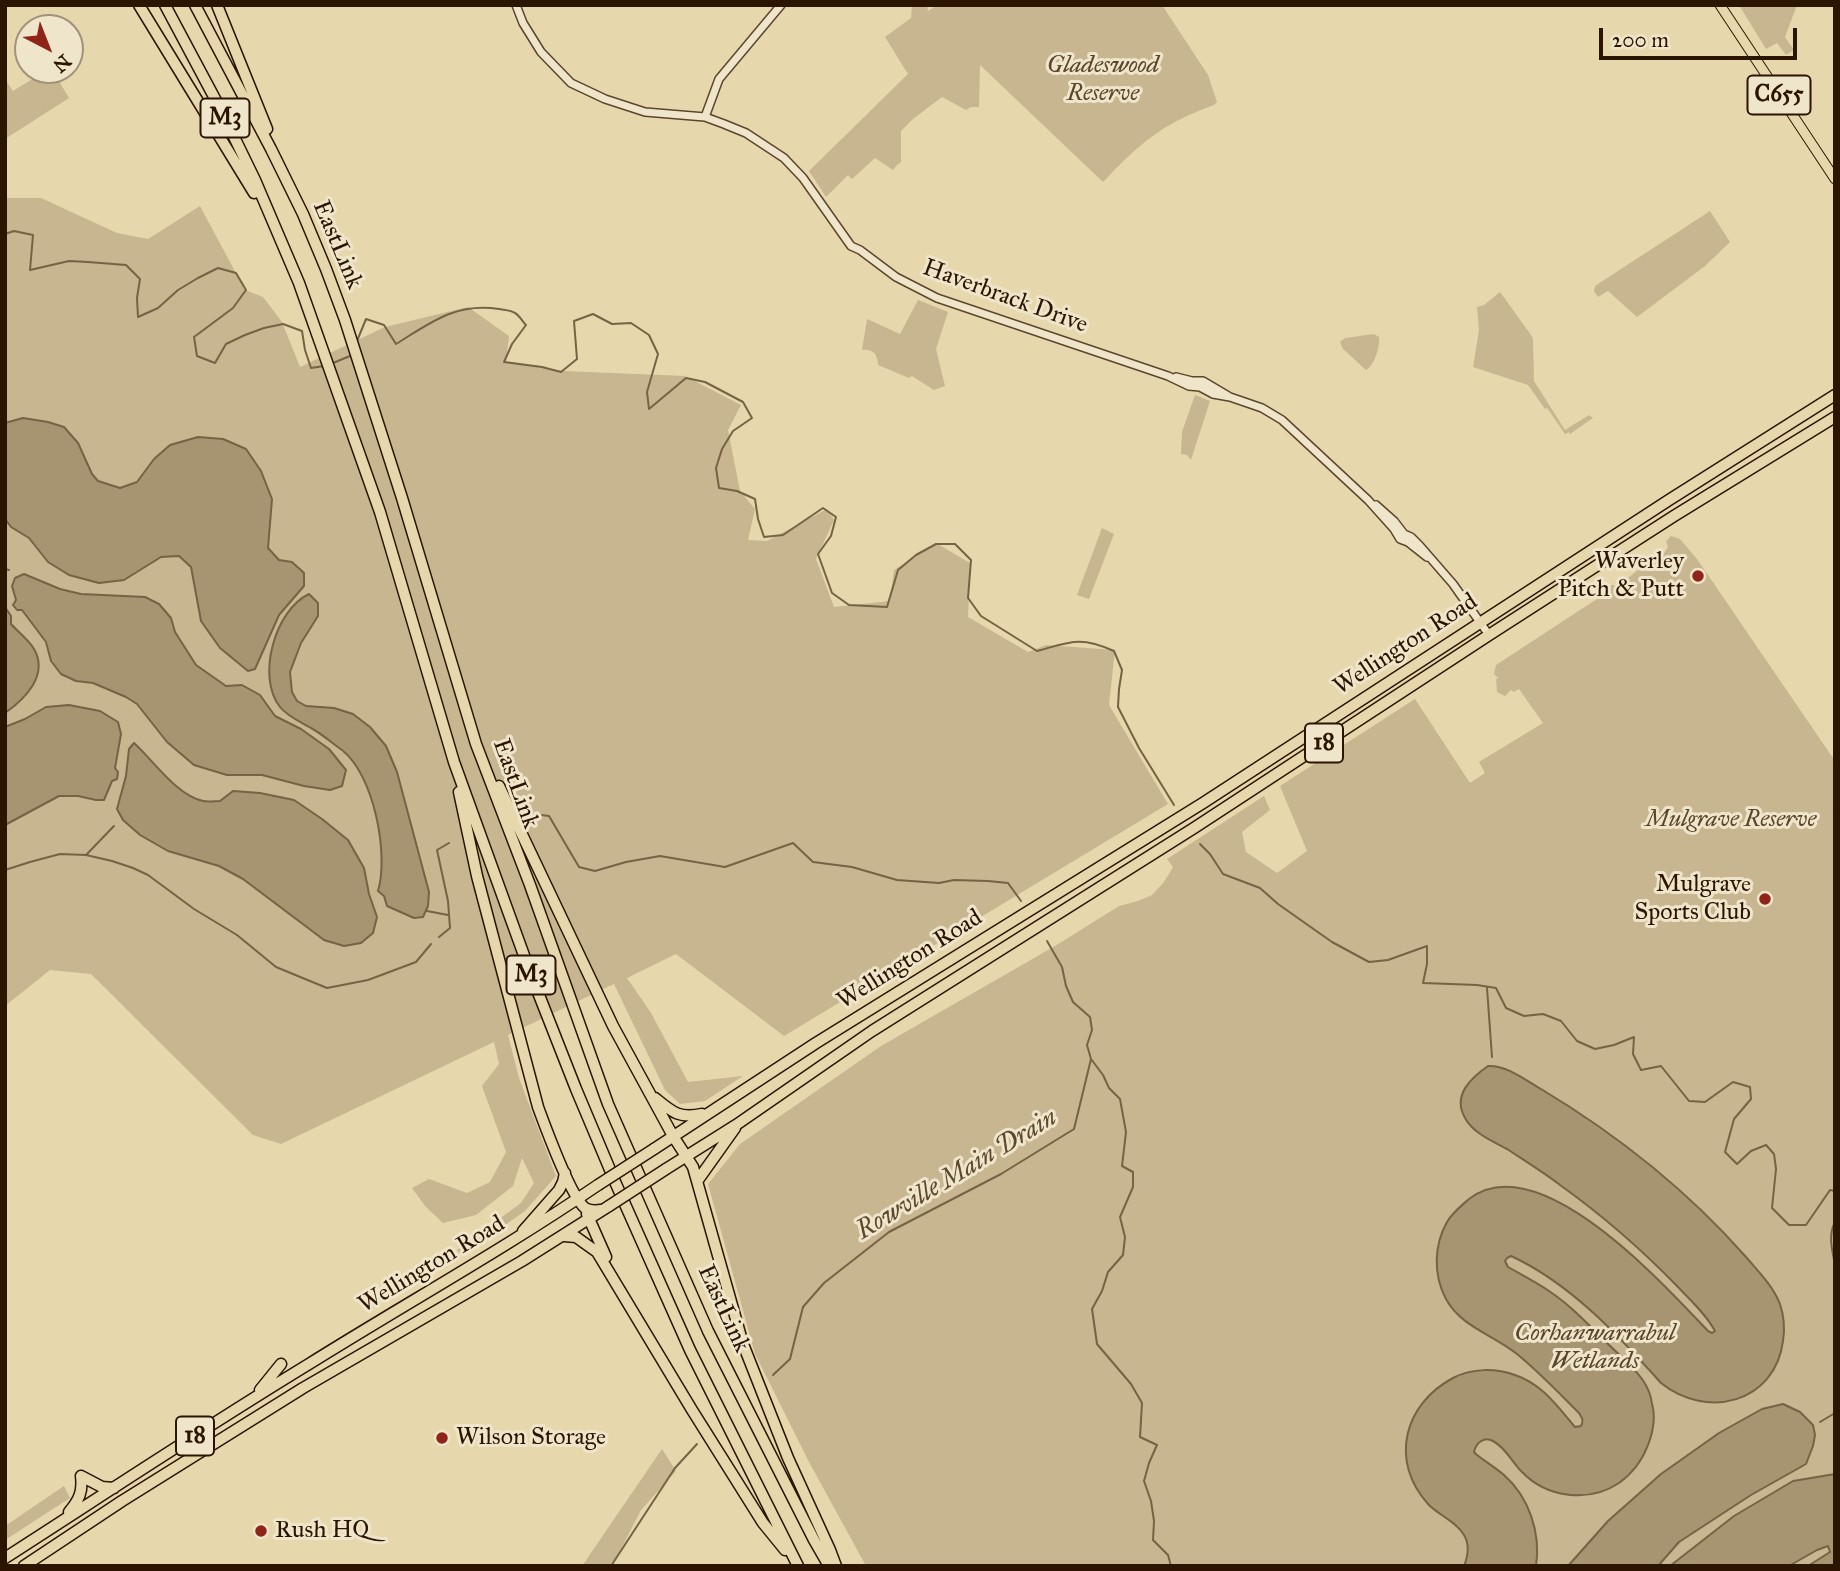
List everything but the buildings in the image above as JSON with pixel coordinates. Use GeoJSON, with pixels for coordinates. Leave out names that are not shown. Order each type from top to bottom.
{"type":"FeatureCollection","features":[{"type":"Feature","properties":{"kind":"highway"},"geometry":{"type":"LineString","coordinates":[[139,5],[279,234]]}},
{"type":"Feature","properties":{"kind":"highway","name":"EastLink"},"geometry":{"type":"LineString","coordinates":[[165,5],[221,110],[299,283],[380,512],[454,762],[530,972],[615,1184],[690,1350],[798,1566]]}},
{"type":"Feature","properties":{"kind":"highway","name":"EastLink"},"geometry":{"type":"LineString","coordinates":[[195,5],[271,149],[326,269],[345,320],[477,744],[613,1115],[708,1331],[829,1566]]}},
{"type":"Feature","properties":{"kind":"highway"},"geometry":{"type":"LineString","coordinates":[[217,5],[293,195]]}},
{"type":"Feature","properties":{"kind":"highway","name":"Wellington Road"},"geometry":{"type":"LineString","coordinates":[[24,1566],[303,1388],[564,1236],[584,1209],[595,1187],[816,1043],[1150,837],[1835,395]]}},
{"type":"Feature","properties":{"kind":"highway","name":"Wellington Road"},"geometry":{"type":"LineString","coordinates":[[683,1152],[736,1125],[844,1049],[951,980],[1158,851],[1674,516],[1835,417]]}},
{"type":"Feature","properties":{"kind":"highway"},"geometry":{"type":"LineString","coordinates":[[1729,461],[1739,477]]}},
{"type":"Feature","properties":{"kind":"highway"},"geometry":{"type":"LineString","coordinates":[[477,744],[613,1026],[698,1180],[743,1344],[788,1458],[836,1566]]}},
{"type":"Feature","properties":{"kind":"highway"},"geometry":{"type":"LineString","coordinates":[[454,762],[477,876],[535,1095],[550,1141],[584,1209],[609,1270]]}},
{"type":"Feature","properties":{"kind":"highway"},"geometry":{"type":"LineString","coordinates":[[942,965],[951,980]]}},
{"type":"Feature","properties":{"kind":"highway"},"geometry":{"type":"LineString","coordinates":[[650,1094],[680,1116],[708,1113]]}},
{"type":"Feature","properties":{"kind":"highway"},"geometry":{"type":"LineString","coordinates":[[698,1180],[736,1125]]}},
{"type":"Feature","properties":{"kind":"highway"},"geometry":{"type":"LineString","coordinates":[[658,1146],[671,1144],[683,1152]]}},
{"type":"Feature","properties":{"kind":"highway"},"geometry":{"type":"LineString","coordinates":[[584,1209],[594,1211],[606,1208],[669,1167],[683,1152]]}},
{"type":"Feature","properties":{"kind":"highway"},"geometry":{"type":"LineString","coordinates":[[514,1241],[559,1190],[565,1173]]}},
{"type":"Feature","properties":{"kind":"highway","name":"Wellington Road"},"geometry":{"type":"LineString","coordinates":[[5,1558],[293,1373],[514,1241],[584,1209]]}},
{"type":"Feature","properties":{"kind":"highway"},"geometry":{"type":"LineString","coordinates":[[564,1236],[576,1237],[597,1251],[763,1523],[798,1566]]}},
{"type":"Feature","properties":{"kind":"highway"},"geometry":{"type":"LineString","coordinates":[[244,1404],[258,1392],[281,1364]]}},
{"type":"Feature","properties":{"kind":"highway"},"geometry":{"type":"LineString","coordinates":[[293,1373],[303,1388]]}},
{"type":"Feature","properties":{"kind":"highway"},"geometry":{"type":"LineString","coordinates":[[57,1524],[80,1497],[83,1488],[81,1476],[102,1487],[114,1488]]}},
{"type":"Feature","properties":{"kind":"highway"},"geometry":{"type":"LineString","coordinates":[[96,1500],[105,1513]]}},
{"type":"Feature","properties":{"kind":"main road","name":"C655"},"geometry":{"type":"LineString","coordinates":[[1720,5],[1835,180]]}},
{"type":"Feature","properties":{"kind":"street","name":"Haverbrack Drive"},"geometry":{"type":"LineString","coordinates":[[516,5],[523,23],[541,52],[571,83],[605,99],[645,112],[705,117],[746,133],[784,158],[803,177],[851,246],[896,277],[937,298],[1168,376],[1189,386],[1200,387],[1213,394],[1262,408],[1282,420],[1368,500],[1401,540],[1427,556],[1453,584],[1489,635]]}},
{"type":"Feature","properties":{"kind":"street"},"geometry":{"type":"LineString","coordinates":[[705,117],[719,79],[781,5]]}},
{"type":"Feature","properties":{"kind":"green space","name":"Gladeswood Reserve"},"geometry":{"type":"Polygon","coordinates":[[[912,5],[927,5],[928,11],[938,5],[1162,5],[1208,75],[1217,102],[1180,119],[1153,136],[1103,182],[980,65],[979,107],[966,110],[942,97],[901,131],[901,162],[893,170],[875,158],[852,179],[848,175],[826,197],[809,171],[908,74],[885,37],[911,18],[912,5]]]}},
{"type":"Feature","properties":{"kind":"green space"},"geometry":{"type":"Polygon","coordinates":[[[1739,5],[1797,5],[1785,37],[1794,50],[1786,55],[1777,43],[1766,49],[1739,5]]]}},
{"type":"Feature","properties":{"kind":"green space"},"geometry":{"type":"Polygon","coordinates":[[[5,79],[13,91],[24,84],[61,84],[69,98],[5,139],[5,79]]]}},
{"type":"Feature","properties":{"kind":"green space"},"geometry":{"type":"Polygon","coordinates":[[[5,198],[41,198],[117,233],[148,239],[200,206],[245,290],[263,297],[282,322],[300,367],[385,327],[468,307],[509,336],[506,361],[564,371],[685,376],[741,405],[728,430],[740,491],[755,509],[748,540],[767,541],[827,509],[834,520],[816,559],[834,607],[890,601],[894,570],[936,543],[970,563],[968,617],[1028,652],[1046,645],[1115,650],[1109,705],[1168,804],[784,1036],[676,954],[627,978],[651,1013],[688,1082],[743,1076],[705,1101],[680,1104],[665,1090],[614,984],[508,1035],[519,1078],[556,1176],[525,1211],[461,1256],[457,1250],[521,1203],[534,1183],[522,1158],[513,1186],[476,1215],[443,1223],[425,1206],[412,1188],[429,1179],[467,1193],[490,1182],[506,1152],[482,1086],[499,1064],[494,1042],[281,1144],[253,1135],[91,974],[50,970],[5,1006],[5,198]]]}},
{"type":"Feature","properties":{"kind":"green space"},"geometry":{"type":"Polygon","coordinates":[[[1710,211],[1730,242],[1705,266],[1637,317],[1608,291],[1598,297],[1594,291],[1595,286],[1710,211]]]}},
{"type":"Feature","properties":{"kind":"green space"},"geometry":{"type":"Polygon","coordinates":[[[1500,292],[1533,339],[1534,381],[1565,430],[1589,415],[1593,418],[1570,434],[1565,434],[1528,385],[1473,367],[1479,330],[1477,307],[1484,305],[1500,292]]]}},
{"type":"Feature","properties":{"kind":"green space"},"geometry":{"type":"Polygon","coordinates":[[[918,300],[948,312],[936,349],[945,386],[934,390],[912,376],[909,378],[878,365],[874,353],[862,350],[867,319],[900,334],[918,300]]]}},
{"type":"Feature","properties":{"kind":"green space"},"geometry":{"type":"Polygon","coordinates":[[[1374,334],[1379,337],[1378,350],[1366,370],[1343,349],[1340,342],[1345,338],[1374,334]]]}},
{"type":"Feature","properties":{"kind":"green space"},"geometry":{"type":"Polygon","coordinates":[[[1195,395],[1210,401],[1191,460],[1187,455],[1181,454],[1182,432],[1195,395]]]}},
{"type":"Feature","properties":{"kind":"green space"},"geometry":{"type":"Polygon","coordinates":[[[1102,528],[1114,534],[1089,599],[1077,595],[1102,528]]]}},
{"type":"Feature","properties":{"kind":"green space"},"geometry":{"type":"Polygon","coordinates":[[[1671,536],[1680,539],[1697,559],[1835,761],[1835,1566],[866,1566],[809,1462],[755,1354],[708,1184],[740,1144],[881,1046],[1119,906],[1152,895],[1173,867],[1167,859],[1264,796],[1270,810],[1242,832],[1246,852],[1277,873],[1307,851],[1280,786],[1415,699],[1470,783],[1485,773],[1479,762],[1543,723],[1519,689],[1514,692],[1511,690],[1505,696],[1497,692],[1498,678],[1494,674],[1496,665],[1609,591],[1611,585],[1616,586],[1624,576],[1628,578],[1649,561],[1663,555],[1668,547],[1666,541],[1671,536]]]}},
{"type":"Feature","properties":{"kind":"green space"},"geometry":{"type":"Polygon","coordinates":[[[662,1449],[676,1471],[641,1510],[618,1555],[609,1566],[582,1566],[662,1449]]]}},
{"type":"Feature","properties":{"kind":"green space"},"geometry":{"type":"Polygon","coordinates":[[[64,1486],[70,1498],[5,1540],[5,1526],[64,1486]]]}},
{"type":"Feature","properties":{"kind":"shaded area"},"geometry":{"type":"Polygon","coordinates":[[[23,418],[64,427],[78,443],[98,481],[120,488],[137,482],[154,459],[170,445],[198,437],[223,439],[246,449],[261,471],[272,499],[268,548],[279,560],[292,562],[304,573],[304,586],[279,615],[255,669],[248,671],[220,648],[201,621],[191,567],[179,556],[161,557],[124,580],[99,583],[69,575],[48,562],[29,538],[11,527],[5,519],[5,423],[23,418]]]}},
{"type":"Feature","properties":{"kind":"shaded area"},"geometry":{"type":"Polygon","coordinates":[[[24,574],[60,589],[81,594],[145,597],[159,604],[171,618],[175,632],[196,665],[226,686],[242,685],[260,695],[275,716],[301,729],[329,749],[346,770],[342,786],[330,790],[262,775],[227,775],[194,765],[167,742],[137,704],[93,683],[76,681],[61,674],[51,661],[46,642],[22,610],[17,610],[13,605],[16,600],[12,586],[15,578],[24,574]]]}},
{"type":"Feature","properties":{"kind":"shaded area"},"geometry":{"type":"Polygon","coordinates":[[[309,594],[318,603],[318,616],[301,643],[290,672],[292,692],[297,701],[306,706],[334,708],[353,714],[370,727],[386,746],[397,772],[429,892],[428,906],[423,917],[414,918],[387,906],[384,896],[378,891],[382,857],[376,816],[363,777],[353,762],[323,736],[287,714],[273,694],[270,662],[273,645],[287,614],[297,602],[309,594]]]}},
{"type":"Feature","properties":{"kind":"shaded area"},"geometry":{"type":"Polygon","coordinates":[[[5,607],[11,616],[11,624],[34,649],[39,668],[33,686],[5,713],[5,607]]]}},
{"type":"Feature","properties":{"kind":"shaded area"},"geometry":{"type":"Polygon","coordinates":[[[69,705],[100,711],[118,722],[121,734],[115,768],[118,772],[117,779],[112,781],[104,800],[59,796],[5,825],[5,727],[46,707],[69,705]]]}},
{"type":"Feature","properties":{"kind":"shaded area"},"geometry":{"type":"Polygon","coordinates":[[[134,743],[174,784],[193,797],[205,801],[220,801],[233,791],[260,793],[294,800],[322,819],[348,840],[364,868],[377,917],[373,933],[361,943],[344,946],[324,940],[243,879],[219,866],[168,851],[140,835],[123,820],[117,809],[126,776],[129,749],[134,743]]]}},
{"type":"Feature","properties":{"kind":"shaded area"},"geometry":{"type":"Polygon","coordinates":[[[1488,1066],[1516,1074],[1569,1106],[1650,1165],[1700,1209],[1765,1279],[1780,1304],[1784,1322],[1783,1341],[1777,1362],[1767,1379],[1753,1391],[1736,1399],[1698,1401],[1661,1383],[1611,1329],[1553,1281],[1511,1256],[1507,1258],[1505,1261],[1508,1267],[1564,1302],[1634,1369],[1648,1391],[1654,1414],[1650,1440],[1636,1466],[1619,1483],[1595,1493],[1569,1495],[1543,1488],[1522,1472],[1498,1444],[1484,1440],[1477,1446],[1474,1452],[1513,1484],[1526,1505],[1537,1541],[1536,1566],[1464,1566],[1468,1550],[1464,1535],[1428,1504],[1416,1487],[1409,1470],[1406,1452],[1413,1418],[1436,1389],[1468,1372],[1500,1371],[1525,1379],[1548,1396],[1575,1427],[1581,1426],[1582,1422],[1579,1413],[1517,1354],[1478,1330],[1452,1309],[1442,1290],[1437,1270],[1440,1240],[1451,1216],[1469,1199],[1498,1187],[1530,1190],[1564,1205],[1598,1228],[1662,1283],[1708,1331],[1715,1331],[1677,1286],[1606,1220],[1576,1196],[1483,1136],[1468,1123],[1462,1110],[1462,1095],[1475,1076],[1488,1066]]]}},
{"type":"Feature","properties":{"kind":"shaded area"},"geometry":{"type":"Polygon","coordinates":[[[1783,1404],[1800,1412],[1813,1425],[1815,1435],[1806,1464],[1751,1495],[1679,1542],[1658,1566],[1568,1566],[1608,1521],[1661,1474],[1719,1433],[1762,1409],[1783,1404]]]}},
{"type":"Feature","properties":{"kind":"shaded area"},"geometry":{"type":"Polygon","coordinates":[[[1835,1474],[1835,1566],[1808,1566],[1830,1552],[1828,1546],[1789,1566],[1670,1566],[1734,1516],[1793,1481],[1835,1474]]]}},
{"type":"Feature","properties":{"kind":"waterway"},"geometry":{"type":"LineString","coordinates":[[5,234],[14,231],[33,235],[30,270],[69,261],[126,265],[140,279],[138,317],[158,308],[178,290],[218,268],[236,273],[246,290],[233,308],[194,337],[197,356],[215,363],[226,344],[264,328],[283,324],[302,331],[311,368],[324,366]]}},
{"type":"Feature","properties":{"kind":"waterway"},"geometry":{"type":"LineString","coordinates":[[357,341],[366,319],[384,325],[396,344],[456,311],[499,309],[513,312],[526,325],[512,344],[504,362],[561,372],[577,359],[574,321],[593,314],[612,324],[631,323],[649,335],[658,354],[647,392],[649,409],[686,378],[705,382],[743,402],[752,418],[733,431],[722,449],[716,468],[719,488],[737,491],[755,499],[764,537],[783,535],[823,508],[836,517],[831,536],[818,554],[832,593],[849,605],[887,607],[898,570],[916,555],[936,544],[955,544],[971,560],[968,598],[981,616],[1037,651],[1075,642],[1092,643],[1114,651],[1122,670],[1118,707],[1139,748],[1174,805]]}},
{"type":"Feature","properties":{"kind":"waterway"},"geometry":{"type":"LineString","coordinates":[[333,363],[352,353]]}},
{"type":"Feature","properties":{"kind":"waterway"},"geometry":{"type":"LineString","coordinates":[[5,569],[9,570]]}},
{"type":"Feature","properties":{"kind":"waterway"},"geometry":{"type":"LineString","coordinates":[[541,815],[549,816],[579,867],[595,871],[660,856],[725,867],[793,843],[813,862],[852,867],[897,880],[1008,883],[1021,901]]}},
{"type":"Feature","properties":{"kind":"waterway"},"geometry":{"type":"LineString","coordinates":[[86,855],[114,826]]}},
{"type":"Feature","properties":{"kind":"waterway"},"geometry":{"type":"LineString","coordinates":[[439,937],[450,928],[448,901],[437,850],[449,843]]}},
{"type":"Feature","properties":{"kind":"waterway"},"geometry":{"type":"LineString","coordinates":[[1200,844],[1223,874],[1260,888],[1332,942],[1369,962],[1388,960],[1427,946],[1423,983],[1496,988],[1506,1008],[1524,1016],[1543,1014],[1561,1021],[1577,1041],[1595,1049],[1634,1037],[1633,1054],[1641,1070],[1661,1066],[1689,1101],[1705,1102],[1733,1082],[1750,1087],[1751,1099],[1734,1119],[1725,1152],[1737,1164],[1751,1151],[1766,1145],[1774,1154],[1776,1169],[1772,1208],[1789,1225],[1806,1225],[1830,1190],[1835,1191]]}},
{"type":"Feature","properties":{"kind":"waterway"},"geometry":{"type":"LineString","coordinates":[[5,870],[60,854],[86,855],[133,868],[148,875],[194,909],[237,935],[276,967],[327,988],[368,980],[416,962],[431,944]]}},
{"type":"Feature","properties":{"kind":"waterway"},"geometry":{"type":"LineString","coordinates":[[427,911],[448,915]]}},
{"type":"Feature","properties":{"kind":"waterway"},"geometry":{"type":"LineString","coordinates":[[1047,941],[1062,967],[1073,1002],[1090,1017],[1092,1030],[1087,1045],[1091,1059],[1109,1088],[1120,1099],[1126,1132],[1122,1166],[1133,1172],[1133,1187],[1120,1217],[1125,1237],[1123,1255],[1108,1272],[1092,1309],[1097,1344],[1131,1384],[1142,1403],[1140,1437],[1157,1445],[1144,1481],[1151,1501],[1153,1540],[1168,1555],[1171,1566]]}},
{"type":"Feature","properties":{"kind":"waterway"},"geometry":{"type":"LineString","coordinates":[[1487,988],[1492,1057]]}},
{"type":"Feature","properties":{"kind":"waterway","name":"Rowville Main Drain"},"geometry":{"type":"LineString","coordinates":[[773,1375],[790,1359],[803,1307],[824,1283],[889,1232],[1001,1174],[1074,1129],[1091,1059]]}},
{"type":"Feature","properties":{"kind":"waterway"},"geometry":{"type":"LineString","coordinates":[[1835,1222],[1831,1237],[1835,1264]]}},
{"type":"Feature","properties":{"kind":"waterway"},"geometry":{"type":"LineString","coordinates":[[1820,1422],[1835,1413]]}},
{"type":"Feature","properties":{"kind":"waterway"},"geometry":{"type":"LineString","coordinates":[[611,1566],[675,1468],[697,1444]]}},
{"type":"Feature","properties":{"kind":"place","name":"Waverley Pitch & Putt"},"geometry":{"type":"Point","coordinates":[1698,576]}},
{"type":"Feature","properties":{"kind":"place","name":"Mulgrave Sports Club"},"geometry":{"type":"Point","coordinates":[1765,899]}},
{"type":"Feature","properties":{"kind":"place","name":"Wilson Storage"},"geometry":{"type":"Point","coordinates":[442,1438]}},
{"type":"Feature","properties":{"kind":"place","name":"Rush HQ"},"geometry":{"type":"Point","coordinates":[261,1531]}},
{"type":"Feature","properties":{"kind":"park label","name":"Mulgrave Reserve"},"geometry":{"type":"Point","coordinates":[1731,820]}},
{"type":"Feature","properties":{"kind":"park label","name":"Corhanwarrabul Wetlands"},"geometry":{"type":"Point","coordinates":[1595,1348]}}]}
